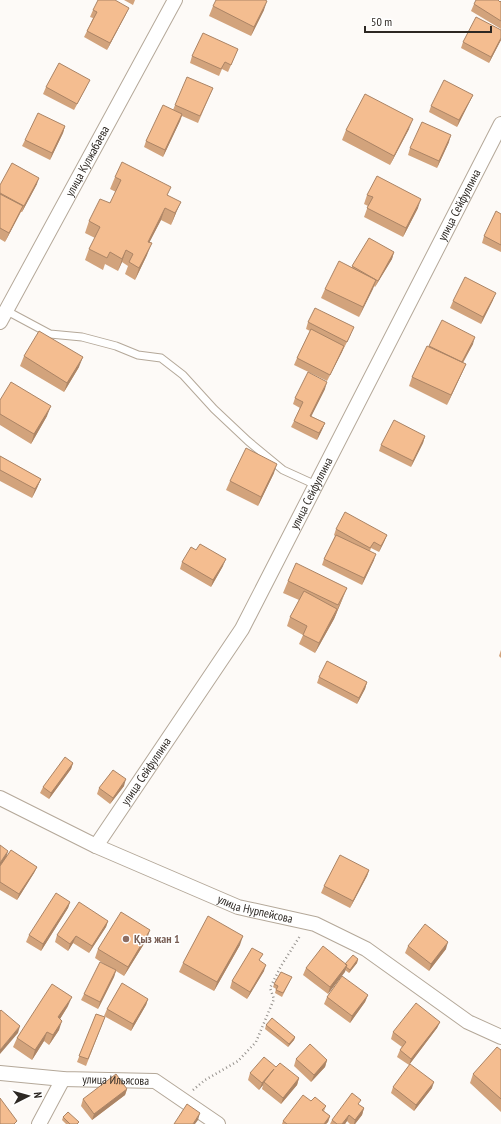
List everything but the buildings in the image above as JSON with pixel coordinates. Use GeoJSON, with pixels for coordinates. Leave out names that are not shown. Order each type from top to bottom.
{"type":"FeatureCollection","features":[{"type":"Feature","properties":{"kind":"street","name":"улица Кулжабаева"},"geometry":{"type":"LineString","coordinates":[[4,316],[175,0]]}},
{"type":"Feature","properties":{"kind":"street","name":"улица Сейфуллина"},"geometry":{"type":"LineString","coordinates":[[96,846],[242,629],[501,124]]}},
{"type":"Feature","properties":{"kind":"street","name":"улица Нурпейсова"},"geometry":{"type":"LineString","coordinates":[[0,798],[96,846],[238,907],[315,924],[366,949],[468,1022],[501,1037]]}},
{"type":"Feature","properties":{"kind":"street","name":"улица Ильясова"},"geometry":{"type":"LineString","coordinates":[[0,1073],[63,1079],[155,1081],[218,1124]]}},
{"type":"Feature","properties":{"kind":"street"},"geometry":{"type":"LineString","coordinates":[[39,1124],[63,1079]]}},
{"type":"Feature","properties":{"kind":"lane"},"geometry":{"type":"LineString","coordinates":[[4,316],[50,334],[82,337],[116,346],[138,355],[161,358],[183,375],[214,409],[248,441],[284,470],[316,485]]}},
{"type":"Feature","properties":{"kind":"path"},"geometry":{"type":"LineString","coordinates":[[182,1099],[205,1080],[238,1061],[256,1042],[274,1000],[270,988],[294,945],[310,923]]}},
{"type":"Feature","properties":{"kind":"place","name":"Қыз жан 1"},"geometry":{"type":"Point","coordinates":[126,939]}}]}
